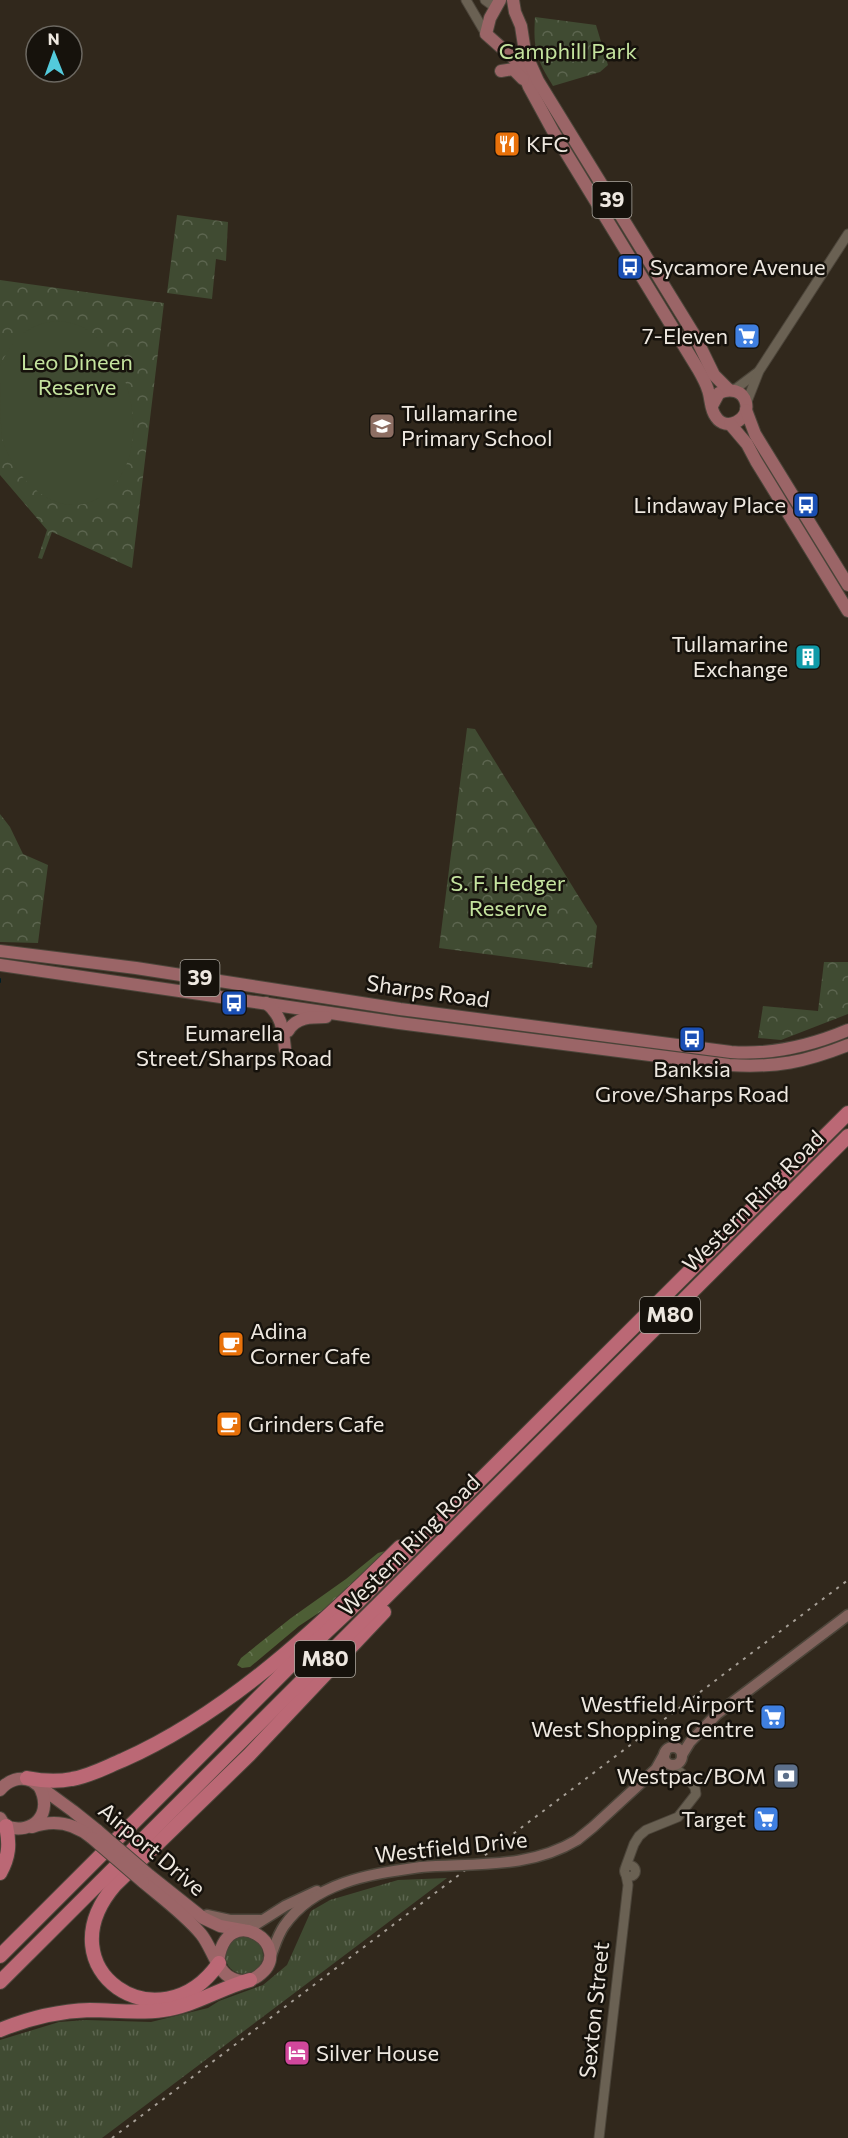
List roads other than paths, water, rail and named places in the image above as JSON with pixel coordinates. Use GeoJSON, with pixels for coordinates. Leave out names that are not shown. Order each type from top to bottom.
{"type":"FeatureCollection","features":[{"type":"Feature","properties":{"kind":"highway","name":"Western Ring Road"},"geometry":{"type":"LineString","coordinates":[[0,1956],[848,1113]]}},
{"type":"Feature","properties":{"kind":"highway","name":"Western Ring Road"},"geometry":{"type":"LineString","coordinates":[[0,1982],[848,1136]]}},
{"type":"Feature","properties":{"kind":"highway"},"geometry":{"type":"LineString","coordinates":[[33,1782],[83,1777],[150,1748],[233,1694],[320,1623],[404,1543],[509,1452]]}},
{"type":"Feature","properties":{"kind":"highway"},"geometry":{"type":"LineString","coordinates":[[218,1963],[206,1981],[176,1996],[159,2000],[131,1996],[113,1985],[97,1964],[91,1939],[95,1916],[104,1897],[292,1710],[491,1493]]}},
{"type":"Feature","properties":{"kind":"highway"},"geometry":{"type":"LineString","coordinates":[[0,1873],[9,1847],[3,1824]]}},
{"type":"Feature","properties":{"kind":"highway"},"geometry":{"type":"LineString","coordinates":[[0,2030],[28,2020],[71,2011],[151,2012],[175,2008],[250,1980]]}},
{"type":"Feature","properties":{"kind":"main road","name":"39"},"geometry":{"type":"LineString","coordinates":[[513,0],[523,32],[525,52],[538,81],[695,336],[714,375],[731,390],[742,395],[756,434],[848,585]]}},
{"type":"Feature","properties":{"kind":"main road"},"geometry":{"type":"LineString","coordinates":[[486,34],[490,18],[498,4],[518,19]]}},
{"type":"Feature","properties":{"kind":"main road"},"geometry":{"type":"LineString","coordinates":[[510,54],[523,32]]}},
{"type":"Feature","properties":{"kind":"main road","name":"39"},"geometry":{"type":"LineString","coordinates":[[486,34],[520,64],[554,133],[701,374],[715,417],[719,421],[730,424],[747,444],[848,611]]}},
{"type":"Feature","properties":{"kind":"main road"},"geometry":{"type":"LineString","coordinates":[[501,71],[513,69],[528,84]]}},
{"type":"Feature","properties":{"kind":"main road"},"geometry":{"type":"LineString","coordinates":[[620,240],[631,232]]}},
{"type":"Feature","properties":{"kind":"main road"},"geometry":{"type":"LineString","coordinates":[[712,406],[719,393],[731,390]]}},
{"type":"Feature","properties":{"kind":"main road"},"geometry":{"type":"LineString","coordinates":[[730,424],[740,420],[746,407]]}},
{"type":"Feature","properties":{"kind":"main road","name":"Sharps Road"},"geometry":{"type":"LineString","coordinates":[[0,951],[95,962],[368,1004],[706,1050],[769,1053],[801,1047],[848,1030]]}},
{"type":"Feature","properties":{"kind":"main road"},"geometry":{"type":"LineString","coordinates":[[93,977],[95,962]]}},
{"type":"Feature","properties":{"kind":"main road","name":"Sharps Road"},"geometry":{"type":"LineString","coordinates":[[0,965],[399,1023],[752,1066],[776,1066],[804,1061],[848,1046]]}},
{"type":"Feature","properties":{"kind":"main road"},"geometry":{"type":"LineString","coordinates":[[266,1002],[280,1018],[285,1049]]}},
{"type":"Feature","properties":{"kind":"main road"},"geometry":{"type":"LineString","coordinates":[[368,1004],[372,1010],[399,1023]]}},
{"type":"Feature","properties":{"kind":"main road"},"geometry":{"type":"LineString","coordinates":[[288,1031],[293,1023],[313,1017],[357,1016]]}},
{"type":"Feature","properties":{"kind":"main road"},"geometry":{"type":"LineString","coordinates":[[656,1768],[678,1763],[690,1742],[717,1714],[848,1615]]}},
{"type":"Feature","properties":{"kind":"main road"},"geometry":{"type":"LineString","coordinates":[[668,1750],[690,1742]]}},
{"type":"Feature","properties":{"kind":"main road"},"geometry":{"type":"LineString","coordinates":[[668,1750],[679,1750],[682,1757]]}},
{"type":"Feature","properties":{"kind":"main road"},"geometry":{"type":"LineString","coordinates":[[668,1750],[665,1760],[671,1765]]}},
{"type":"Feature","properties":{"kind":"main road","name":"Westfield Drive"},"geometry":{"type":"LineString","coordinates":[[246,1930],[302,1897],[372,1875],[421,1867],[524,1861],[554,1852],[577,1840],[593,1827],[656,1768],[668,1750]]}},
{"type":"Feature","properties":{"kind":"main road"},"geometry":{"type":"LineString","coordinates":[[0,1790],[10,1781],[33,1782],[43,1794],[44,1808],[38,1821],[32,1827]]}},
{"type":"Feature","properties":{"kind":"main road","name":"Airport Drive"},"geometry":{"type":"LineString","coordinates":[[33,1782],[146,1878],[192,1910],[219,1926],[246,1930]]}},
{"type":"Feature","properties":{"kind":"main road","name":"Airport Drive"},"geometry":{"type":"LineString","coordinates":[[3,1824],[18,1829],[50,1822],[69,1824],[95,1835]]}},
{"type":"Feature","properties":{"kind":"main road","name":"Airport Drive"},"geometry":{"type":"LineString","coordinates":[[146,1878],[195,1928],[206,1941],[218,1963]]}},
{"type":"Feature","properties":{"kind":"main road","name":"Westfield Drive"},"geometry":{"type":"LineString","coordinates":[[269,1960],[280,1934],[291,1917],[329,1889]]}},
{"type":"Feature","properties":{"kind":"main road"},"geometry":{"type":"LineString","coordinates":[[192,1910],[226,1920],[263,1919]]}},
{"type":"Feature","properties":{"kind":"main road"},"geometry":{"type":"LineString","coordinates":[[246,1930],[256,1932],[268,1947],[269,1960],[261,1974],[250,1980],[241,1981],[229,1977],[218,1963],[221,1949],[227,1939],[235,1933],[246,1930]]}},
{"type":"Feature","properties":{"kind":"street"},"geometry":{"type":"LineString","coordinates":[[466,0],[486,34]]}},
{"type":"Feature","properties":{"kind":"street"},"geometry":{"type":"LineString","coordinates":[[485,0],[498,4]]}},
{"type":"Feature","properties":{"kind":"street"},"geometry":{"type":"LineString","coordinates":[[746,407],[759,371],[848,234]]}},
{"type":"Feature","properties":{"kind":"street"},"geometry":{"type":"LineString","coordinates":[[731,390],[759,371]]}},
{"type":"Feature","properties":{"kind":"street","name":"Sexton Street"},"geometry":{"type":"LineString","coordinates":[[599,2138],[633,1849],[639,1836],[646,1830],[681,1815],[696,1794],[682,1757]]}},
{"type":"Feature","properties":{"kind":"street"},"geometry":{"type":"LineString","coordinates":[[671,1765],[689,1779]]}},
{"type":"Feature","properties":{"kind":"railway"},"geometry":{"type":"LineString","coordinates":[[112,2138],[848,1580]]}},
{"type":"Feature","properties":{"kind":"place","name":"KFC"},"geometry":{"type":"Point","coordinates":[507,144]}},
{"type":"Feature","properties":{"kind":"place","name":"Sycamore Avenue"},"geometry":{"type":"Point","coordinates":[630,267]}},
{"type":"Feature","properties":{"kind":"place","name":"7-Eleven"},"geometry":{"type":"Point","coordinates":[747,336]}},
{"type":"Feature","properties":{"kind":"place","name":"Tullamarine Primary School"},"geometry":{"type":"Point","coordinates":[382,426]}},
{"type":"Feature","properties":{"kind":"place","name":"Lindaway Place"},"geometry":{"type":"Point","coordinates":[806,505]}},
{"type":"Feature","properties":{"kind":"place","name":"Tullamarine Exchange"},"geometry":{"type":"Point","coordinates":[808,657]}},
{"type":"Feature","properties":{"kind":"place","name":"Eumarella Street/Sharps Road"},"geometry":{"type":"Point","coordinates":[234,1003]}},
{"type":"Feature","properties":{"kind":"place","name":"Banksia Grove/Sharps Road"},"geometry":{"type":"Point","coordinates":[692,1039]}},
{"type":"Feature","properties":{"kind":"place","name":"Adina Corner Cafe"},"geometry":{"type":"Point","coordinates":[231,1344]}},
{"type":"Feature","properties":{"kind":"place","name":"Grinders Cafe"},"geometry":{"type":"Point","coordinates":[229,1424]}},
{"type":"Feature","properties":{"kind":"place","name":"Westfield Airport West Shopping Centre"},"geometry":{"type":"Point","coordinates":[773,1717]}},
{"type":"Feature","properties":{"kind":"place","name":"Westpac/BOM"},"geometry":{"type":"Point","coordinates":[786,1776]}},
{"type":"Feature","properties":{"kind":"place","name":"Target"},"geometry":{"type":"Point","coordinates":[766,1819]}},
{"type":"Feature","properties":{"kind":"place","name":"Silver House"},"geometry":{"type":"Point","coordinates":[297,2053]}},
{"type":"Feature","properties":{"kind":"park label","name":"Camphill Park"},"geometry":{"type":"Point","coordinates":[568,51]}},
{"type":"Feature","properties":{"kind":"park label","name":"Leo Dineen Reserve"},"geometry":{"type":"Point","coordinates":[77,374]}},
{"type":"Feature","properties":{"kind":"park label","name":"S. F. Hedger Reserve"},"geometry":{"type":"Point","coordinates":[508,896]}}]}
